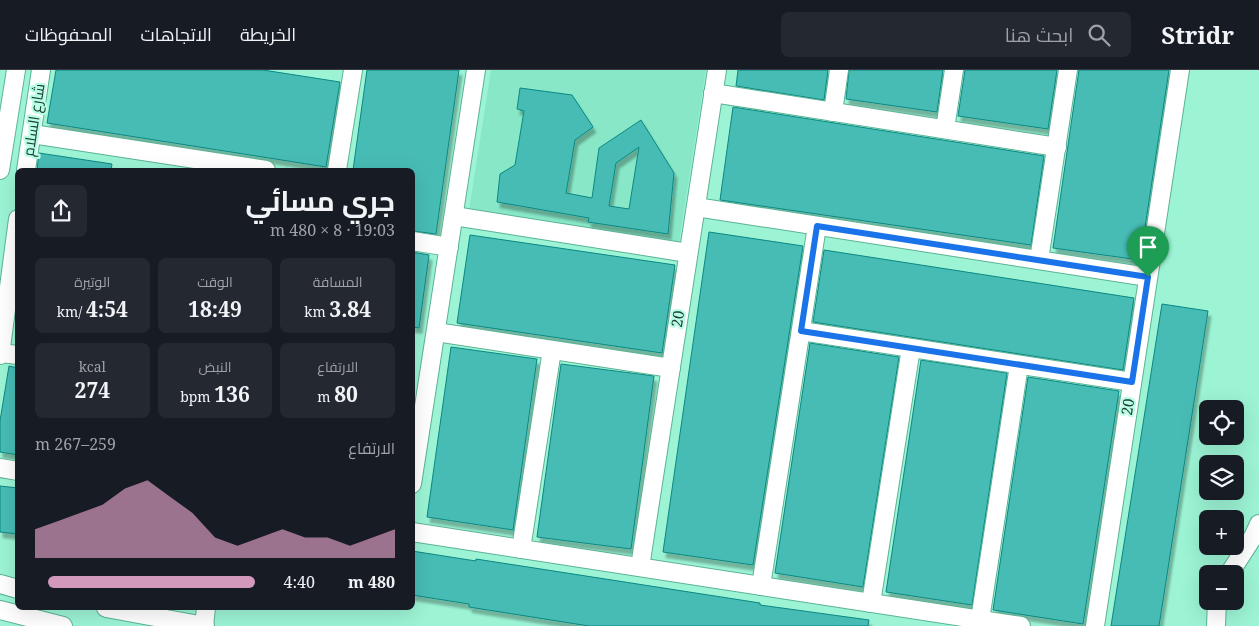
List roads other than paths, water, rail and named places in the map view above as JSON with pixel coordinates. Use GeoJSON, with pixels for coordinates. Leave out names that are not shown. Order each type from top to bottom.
{"type":"FeatureCollection","features":[{"type":"Feature","properties":{"kind":"street","name":"شارع السلام"},"geometry":{"type":"LineString","coordinates":[[0,170],[16,70]]}},
{"type":"Feature","properties":{"kind":"street","name":"شارع السلام"},"geometry":{"type":"LineString","coordinates":[[26,168],[41,70]]}},
{"type":"Feature","properties":{"kind":"street"},"geometry":{"type":"LineString","coordinates":[[337,168],[353,70]]}},
{"type":"Feature","properties":{"kind":"street"},"geometry":{"type":"LineString","coordinates":[[415,465],[476,70]]}},
{"type":"Feature","properties":{"kind":"street","name":"20"},"geometry":{"type":"LineString","coordinates":[[640,567],[717,70]]}},
{"type":"Feature","properties":{"kind":"street"},"geometry":{"type":"LineString","coordinates":[[833,112],[839,70]]}},
{"type":"Feature","properties":{"kind":"street"},"geometry":{"type":"LineString","coordinates":[[945,129],[954,70]]}},
{"type":"Feature","properties":{"kind":"street"},"geometry":{"type":"LineString","coordinates":[[1039,260],[1068,70]]}},
{"type":"Feature","properties":{"kind":"street","name":"20"},"geometry":{"type":"LineString","coordinates":[[1095,626],[1180,70]]}},
{"type":"Feature","properties":{"kind":"street"},"geometry":{"type":"LineString","coordinates":[[713,93],[1057,146]]}},
{"type":"Feature","properties":{"kind":"street"},"geometry":{"type":"LineString","coordinates":[[32,134],[253,168]]}},
{"type":"Feature","properties":{"kind":"street"},"geometry":{"type":"LineString","coordinates":[[696,207],[1148,277]]}},
{"type":"Feature","properties":{"kind":"street"},"geometry":{"type":"LineString","coordinates":[[454,216],[688,253]]}},
{"type":"Feature","properties":{"kind":"street"},"geometry":{"type":"LineString","coordinates":[[761,586],[817,226]]}},
{"type":"Feature","properties":{"kind":"street"},"geometry":{"type":"LineString","coordinates":[[415,241],[449,247]]}},
{"type":"Feature","properties":{"kind":"street"},"geometry":{"type":"LineString","coordinates":[[15,250],[0,354],[15,355]]}},
{"type":"Feature","properties":{"kind":"street"},"geometry":{"type":"LineString","coordinates":[[801,331],[1132,382]]}},
{"type":"Feature","properties":{"kind":"street"},"geometry":{"type":"LineString","coordinates":[[436,332],[671,368]]}},
{"type":"Feature","properties":{"kind":"street"},"geometry":{"type":"LineString","coordinates":[[872,603],[911,348]]}},
{"type":"Feature","properties":{"kind":"street"},"geometry":{"type":"LineString","coordinates":[[521,549],[552,350]]}},
{"type":"Feature","properties":{"kind":"street"},"geometry":{"type":"LineString","coordinates":[[980,620],[1019,365]]}},
{"type":"Feature","properties":{"kind":"street"},"geometry":{"type":"LineString","coordinates":[[0,468],[15,470]]}},
{"type":"Feature","properties":{"kind":"street"},"geometry":{"type":"LineString","coordinates":[[1235,565],[1259,524]]}},
{"type":"Feature","properties":{"kind":"street"},"geometry":{"type":"LineString","coordinates":[[415,532],[1022,626]]}},
{"type":"Feature","properties":{"kind":"street"},"geometry":{"type":"LineString","coordinates":[[0,584],[15,588]]}},
{"type":"Feature","properties":{"kind":"street"},"geometry":{"type":"LineString","coordinates":[[0,610],[63,626]]}},
{"type":"Feature","properties":{"kind":"street"},"geometry":{"type":"LineString","coordinates":[[117,610],[204,626],[206,610]]}},
{"type":"Feature","properties":{"kind":"street"},"geometry":{"type":"LineString","coordinates":[[1216,626],[1217,610]]}}]}
